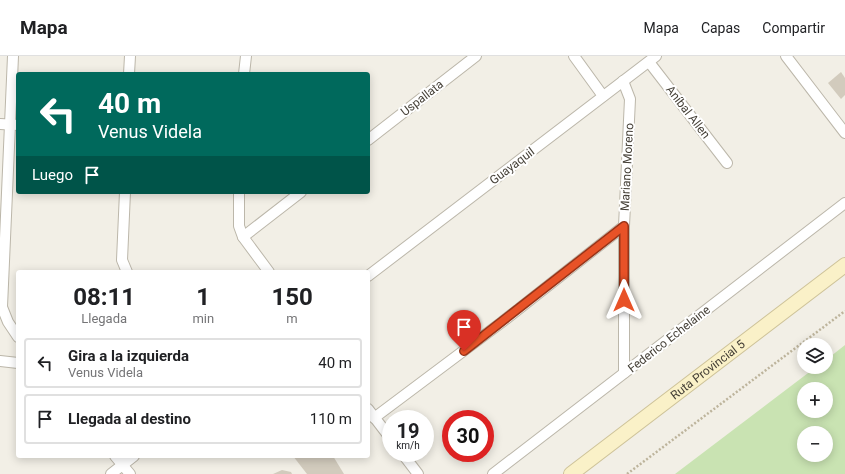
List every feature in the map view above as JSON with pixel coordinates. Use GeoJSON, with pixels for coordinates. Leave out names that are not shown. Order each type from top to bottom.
{"type":"FeatureCollection","features":[{"type":"Feature","properties":{"kind":"main road","name":"Ruta Provincial 5"},"geometry":{"type":"LineString","coordinates":[[571,474],[845,265]]}},
{"type":"Feature","properties":{"kind":"street"},"geometry":{"type":"LineString","coordinates":[[0,323],[2,307],[13,56]]}},
{"type":"Feature","properties":{"kind":"street"},"geometry":{"type":"LineString","coordinates":[[129,72],[130,56]]}},
{"type":"Feature","properties":{"kind":"street"},"geometry":{"type":"LineString","coordinates":[[244,72],[246,56]]}},
{"type":"Feature","properties":{"kind":"street","name":"Uspallata"},"geometry":{"type":"LineString","coordinates":[[370,138],[476,56]]}},
{"type":"Feature","properties":{"kind":"street"},"geometry":{"type":"LineString","coordinates":[[574,56],[603,96]]}},
{"type":"Feature","properties":{"kind":"street"},"geometry":{"type":"LineString","coordinates":[[786,56],[845,133]]}},
{"type":"Feature","properties":{"kind":"street","name":"Guayaquil"},"geometry":{"type":"LineString","coordinates":[[370,274],[652,59]]}},
{"type":"Feature","properties":{"kind":"street","name":"Aníbal Allen"},"geometry":{"type":"LineString","coordinates":[[652,59],[727,163]]}},
{"type":"Feature","properties":{"kind":"street","name":"Mariano Moreno"},"geometry":{"type":"LineString","coordinates":[[623,81],[630,99],[624,226],[624,373]]}},
{"type":"Feature","properties":{"kind":"street"},"geometry":{"type":"LineString","coordinates":[[125,194],[122,260],[126,270]]}},
{"type":"Feature","properties":{"kind":"street"},"geometry":{"type":"LineString","coordinates":[[239,194],[239,226],[243,237],[268,270]]}},
{"type":"Feature","properties":{"kind":"street"},"geometry":{"type":"LineString","coordinates":[[243,237],[297,194]]}},
{"type":"Feature","properties":{"kind":"street","name":"Federico Echelaine"},"geometry":{"type":"LineString","coordinates":[[493,474],[845,203]]}},
{"type":"Feature","properties":{"kind":"street"},"geometry":{"type":"LineString","coordinates":[[374,418],[502,322],[624,226]]}},
{"type":"Feature","properties":{"kind":"street"},"geometry":{"type":"LineString","coordinates":[[2,307],[8,322],[16,334]]}},
{"type":"Feature","properties":{"kind":"street"},"geometry":{"type":"LineString","coordinates":[[0,361],[16,362]]}},
{"type":"Feature","properties":{"kind":"street"},"geometry":{"type":"LineString","coordinates":[[370,412],[382,428]]}},
{"type":"Feature","properties":{"kind":"street"},"geometry":{"type":"LineString","coordinates":[[117,458],[130,474]]}},
{"type":"Feature","properties":{"kind":"street"},"geometry":{"type":"LineString","coordinates":[[111,474],[132,458]]}},
{"type":"Feature","properties":{"kind":"street"},"geometry":{"type":"LineString","coordinates":[[409,462],[418,474]]}},
{"type":"Feature","properties":{"kind":"path"},"geometry":{"type":"LineString","coordinates":[[627,474],[845,311]]}},
{"type":"Feature","properties":{"kind":"green space"},"geometry":{"type":"Polygon","coordinates":[[[845,345],[845,474],[675,474],[807,374],[833,374],[833,354],[845,345]]]}},
{"type":"Feature","properties":{"kind":"building"},"geometry":{"type":"Polygon","coordinates":[[[841,72],[845,78],[845,95],[841,99],[828,83],[841,72]]]}},
{"type":"Feature","properties":{"kind":"building"},"geometry":{"type":"Polygon","coordinates":[[[295,458],[334,458],[344,474],[307,474],[295,458]]]}},
{"type":"Feature","properties":{"kind":"building"},"geometry":{"type":"Polygon","coordinates":[[[282,470],[291,472],[292,474],[273,474],[282,470]]]}},
{"type":"Feature","properties":{"kind":"route"},"geometry":{"type":"LineString","coordinates":[[464,351],[624,226],[624,300]]}}]}
